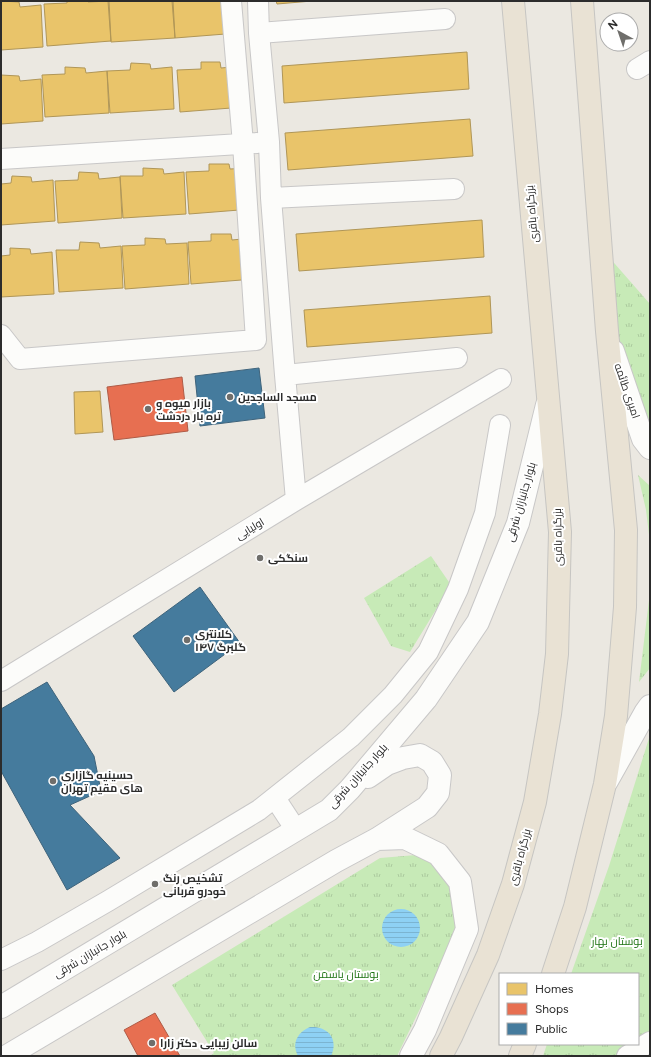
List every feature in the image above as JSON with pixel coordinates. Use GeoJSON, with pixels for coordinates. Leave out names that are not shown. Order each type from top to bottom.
{"type":"FeatureCollection","features":[{"type":"Feature","properties":{"kind":"highway","name":"بزرگراه باقری"},"geometry":{"type":"LineString","coordinates":[[441,1056],[488,955],[513,884],[535,802],[550,714],[557,654],[560,532],[513,1]]}},
{"type":"Feature","properties":{"kind":"highway"},"geometry":{"type":"LineString","coordinates":[[553,973],[575,907],[605,784],[616,716],[625,614],[626,530],[606,331],[582,1]]}},
{"type":"Feature","properties":{"kind":"highway"},"geometry":{"type":"LineString","coordinates":[[520,1056],[525,1045]]}},
{"type":"Feature","properties":{"kind":"main road","name":"امیری طائمه"},"geometry":{"type":"LineString","coordinates":[[606,331],[643,438],[650,448]]}},
{"type":"Feature","properties":{"kind":"main road","name":"بلوار جانبازان شرقی"},"geometry":{"type":"LineString","coordinates":[[1,1007],[329,810],[350,789],[426,699],[478,622],[518,523],[548,402]]}},
{"type":"Feature","properties":{"kind":"main road"},"geometry":{"type":"LineString","coordinates":[[605,784],[650,706]]}},
{"type":"Feature","properties":{"kind":"main road"},"geometry":{"type":"LineString","coordinates":[[7,1056],[336,861],[377,839],[427,807],[438,793],[440,775],[432,762],[420,755],[403,758],[387,764],[350,789]]}},
{"type":"Feature","properties":{"kind":"main road"},"geometry":{"type":"LineString","coordinates":[[377,839],[405,838],[438,854],[460,882],[467,929],[425,1030],[411,1056]]}},
{"type":"Feature","properties":{"kind":"street"},"geometry":{"type":"LineString","coordinates":[[1,335],[20,359],[256,340],[243,144],[231,1]]}},
{"type":"Feature","properties":{"kind":"street"},"geometry":{"type":"LineString","coordinates":[[258,1],[259,33],[269,142],[271,198],[296,500]]}},
{"type":"Feature","properties":{"kind":"street"},"geometry":{"type":"LineString","coordinates":[[259,33],[445,19]]}},
{"type":"Feature","properties":{"kind":"street"},"geometry":{"type":"LineString","coordinates":[[1,158],[269,142]]}},
{"type":"Feature","properties":{"kind":"street"},"geometry":{"type":"LineString","coordinates":[[271,198],[454,189]]}},
{"type":"Feature","properties":{"kind":"street"},"geometry":{"type":"LineString","coordinates":[[285,374],[457,358]]}},
{"type":"Feature","properties":{"kind":"street","name":"اولیایی"},"geometry":{"type":"LineString","coordinates":[[1,681],[296,500],[501,379]]}},
{"type":"Feature","properties":{"kind":"street"},"geometry":{"type":"LineString","coordinates":[[1,960],[37,942],[108,901],[259,810],[351,737],[393,695],[428,652],[458,589],[485,513],[500,425]]}},
{"type":"Feature","properties":{"kind":"street"},"geometry":{"type":"LineString","coordinates":[[275,798],[296,830]]}},
{"type":"Feature","properties":{"kind":"street"},"geometry":{"type":"LineString","coordinates":[[627,1056],[650,1042]]}},
{"type":"Feature","properties":{"kind":"green space"},"geometry":{"type":"Polygon","coordinates":[[[608,256],[650,304],[650,427],[616,337],[608,256]]]}},
{"type":"Feature","properties":{"kind":"green space"},"geometry":{"type":"Polygon","coordinates":[[[638,475],[650,486],[650,543],[646,510],[638,475]]]}},
{"type":"Feature","properties":{"kind":"green space"},"geometry":{"type":"Polygon","coordinates":[[[431,556],[451,585],[410,652],[391,646],[364,598],[431,556]]]}},
{"type":"Feature","properties":{"kind":"green space"},"geometry":{"type":"Polygon","coordinates":[[[650,592],[650,668],[639,682],[650,592]]]}},
{"type":"Feature","properties":{"kind":"green space","name":"بوستان بهار"},"geometry":{"type":"Polygon","coordinates":[[[650,735],[650,1033],[639,1040],[639,973],[571,973],[609,866],[650,735]]]}},
{"type":"Feature","properties":{"kind":"green space","name":"بوستان یاسمن"},"geometry":{"type":"Polygon","coordinates":[[[428,854],[456,870],[456,935],[397,1056],[210,1056],[214,1053],[172,985],[380,858],[428,854]]]}},
{"type":"Feature","properties":{"kind":"green space"},"geometry":{"type":"Polygon","coordinates":[[[547,1045],[632,1045],[616,1056],[543,1056],[547,1045]]]}},
{"type":"Feature","properties":{"kind":"water"},"geometry":{"type":"Polygon","coordinates":[[[401,909],[414,915],[420,928],[414,941],[401,947],[388,941],[382,928],[388,915],[401,909]]]}},
{"type":"Feature","properties":{"kind":"water"},"geometry":{"type":"Polygon","coordinates":[[[310,1027],[316,1027],[327,1031],[333,1039],[334,1044],[331,1056],[298,1056],[295,1047],[297,1038],[302,1032],[310,1027]]]}},
{"type":"Feature","properties":{"kind":"building: Homes"},"geometry":{"type":"Polygon","coordinates":[[[1,1],[19,2],[20,7],[41,5],[43,47],[1,50],[1,1]]]}},
{"type":"Feature","properties":{"kind":"building: Homes"},"geometry":{"type":"Polygon","coordinates":[[[67,1],[109,1],[111,41],[47,46],[44,4],[67,3],[67,1]]]}},
{"type":"Feature","properties":{"kind":"building: Homes"},"geometry":{"type":"Polygon","coordinates":[[[108,1],[173,1],[175,38],[111,42],[108,1]]]}},
{"type":"Feature","properties":{"kind":"building: Homes"},"geometry":{"type":"Polygon","coordinates":[[[172,1],[237,1],[238,33],[175,38],[172,1]]]}},
{"type":"Feature","properties":{"kind":"building: Homes"},"geometry":{"type":"Polygon","coordinates":[[[276,1],[312,1],[277,4],[276,1]]]}},
{"type":"Feature","properties":{"kind":"building: Homes"},"geometry":{"type":"Polygon","coordinates":[[[467,52],[469,89],[284,103],[282,66],[467,52]]]}},
{"type":"Feature","properties":{"kind":"building: Homes"},"geometry":{"type":"Polygon","coordinates":[[[201,62],[220,62],[221,68],[242,66],[244,107],[180,112],[177,70],[201,69],[201,62]]]}},
{"type":"Feature","properties":{"kind":"building: Homes"},"geometry":{"type":"Polygon","coordinates":[[[131,63],[150,64],[151,69],[172,67],[174,109],[110,113],[107,71],[130,70],[131,63]]]}},
{"type":"Feature","properties":{"kind":"building: Homes"},"geometry":{"type":"Polygon","coordinates":[[[65,67],[85,68],[86,73],[107,71],[109,113],[45,117],[42,75],[65,74],[65,67]]]}},
{"type":"Feature","properties":{"kind":"building: Homes"},"geometry":{"type":"Polygon","coordinates":[[[1,75],[19,76],[20,81],[41,79],[43,121],[1,124],[1,75]]]}},
{"type":"Feature","properties":{"kind":"building: Homes"},"geometry":{"type":"Polygon","coordinates":[[[470,119],[473,156],[288,170],[285,133],[470,119]]]}},
{"type":"Feature","properties":{"kind":"building: Homes"},"geometry":{"type":"Polygon","coordinates":[[[209,164],[229,164],[230,169],[250,168],[252,209],[189,214],[186,172],[209,171],[209,164]]]}},
{"type":"Feature","properties":{"kind":"building: Homes"},"geometry":{"type":"Polygon","coordinates":[[[143,168],[163,169],[164,174],[184,172],[186,214],[123,218],[120,176],[143,176],[143,168]]]}},
{"type":"Feature","properties":{"kind":"building: Homes"},"geometry":{"type":"Polygon","coordinates":[[[79,172],[98,173],[99,179],[120,177],[122,218],[58,223],[55,181],[78,180],[79,172]]]}},
{"type":"Feature","properties":{"kind":"building: Homes"},"geometry":{"type":"Polygon","coordinates":[[[12,176],[31,177],[32,182],[53,180],[55,221],[1,225],[1,184],[11,183],[12,176]]]}},
{"type":"Feature","properties":{"kind":"building: Homes"},"geometry":{"type":"Polygon","coordinates":[[[482,220],[484,257],[299,271],[296,234],[482,220]]]}},
{"type":"Feature","properties":{"kind":"building: Homes"},"geometry":{"type":"Polygon","coordinates":[[[211,234],[231,234],[232,240],[252,238],[254,279],[191,284],[188,242],[211,241],[211,234]]]}},
{"type":"Feature","properties":{"kind":"building: Homes"},"geometry":{"type":"Polygon","coordinates":[[[145,238],[165,239],[166,244],[187,243],[189,284],[125,289],[122,246],[145,245],[145,238]]]}},
{"type":"Feature","properties":{"kind":"building: Homes"},"geometry":{"type":"Polygon","coordinates":[[[80,242],[99,243],[100,248],[121,246],[123,288],[59,292],[56,250],[79,250],[80,242]]]}},
{"type":"Feature","properties":{"kind":"building: Homes"},"geometry":{"type":"Polygon","coordinates":[[[10,248],[30,249],[31,254],[52,252],[54,294],[1,297],[1,256],[10,255],[10,248]]]}},
{"type":"Feature","properties":{"kind":"building: Homes"},"geometry":{"type":"Polygon","coordinates":[[[490,296],[492,333],[307,347],[304,310],[490,296]]]}},
{"type":"Feature","properties":{"kind":"building: Homes"},"geometry":{"type":"Polygon","coordinates":[[[100,391],[103,432],[75,434],[74,392],[100,391]]]}},
{"type":"Feature","properties":{"kind":"building: Shops","name":"بازار میوه و تره بار دردشت"},"geometry":{"type":"Polygon","coordinates":[[[182,377],[188,431],[114,440],[107,387],[182,377]]]}},
{"type":"Feature","properties":{"kind":"building: Shops","name":"سالن زیبایی دکتر زارا"},"geometry":{"type":"Polygon","coordinates":[[[155,1013],[180,1056],[138,1056],[124,1030],[155,1013]]]}},
{"type":"Feature","properties":{"kind":"building: Public","name":"مسجد الساجدین"},"geometry":{"type":"Polygon","coordinates":[[[259,368],[265,418],[200,426],[195,376],[259,368]]]}},
{"type":"Feature","properties":{"kind":"building: Public","name":"کلانتری ۱۴۷ گلبرگ"},"geometry":{"type":"Polygon","coordinates":[[[200,587],[240,643],[174,692],[133,636],[200,587]]]}},
{"type":"Feature","properties":{"kind":"building: Public","name":"حسینیه گازاری های مقیم تهران"},"geometry":{"type":"Polygon","coordinates":[[[47,682],[94,756],[101,791],[70,805],[120,858],[67,890],[1,771],[1,709],[47,682]]]}},
{"type":"Feature","properties":{"kind":"place","name":"مسجد الساجدین"},"geometry":{"type":"Point","coordinates":[230,397]}},
{"type":"Feature","properties":{"kind":"place","name":"بازار میوه و تره بار دردشت"},"geometry":{"type":"Point","coordinates":[148,409]}},
{"type":"Feature","properties":{"kind":"place","name":"سنگکی"},"geometry":{"type":"Point","coordinates":[260,558]}},
{"type":"Feature","properties":{"kind":"place","name":"کلانتری ۱۴۷ گلبرگ"},"geometry":{"type":"Point","coordinates":[187,640]}},
{"type":"Feature","properties":{"kind":"place","name":"حسینیه گازاری های مقیم تهران"},"geometry":{"type":"Point","coordinates":[53,781]}},
{"type":"Feature","properties":{"kind":"place","name":"تشخیص رنگ خودرو قربانی"},"geometry":{"type":"Point","coordinates":[155,884]}},
{"type":"Feature","properties":{"kind":"place","name":"سالن زیبایی دکتر زارا"},"geometry":{"type":"Point","coordinates":[152,1043]}}]}
